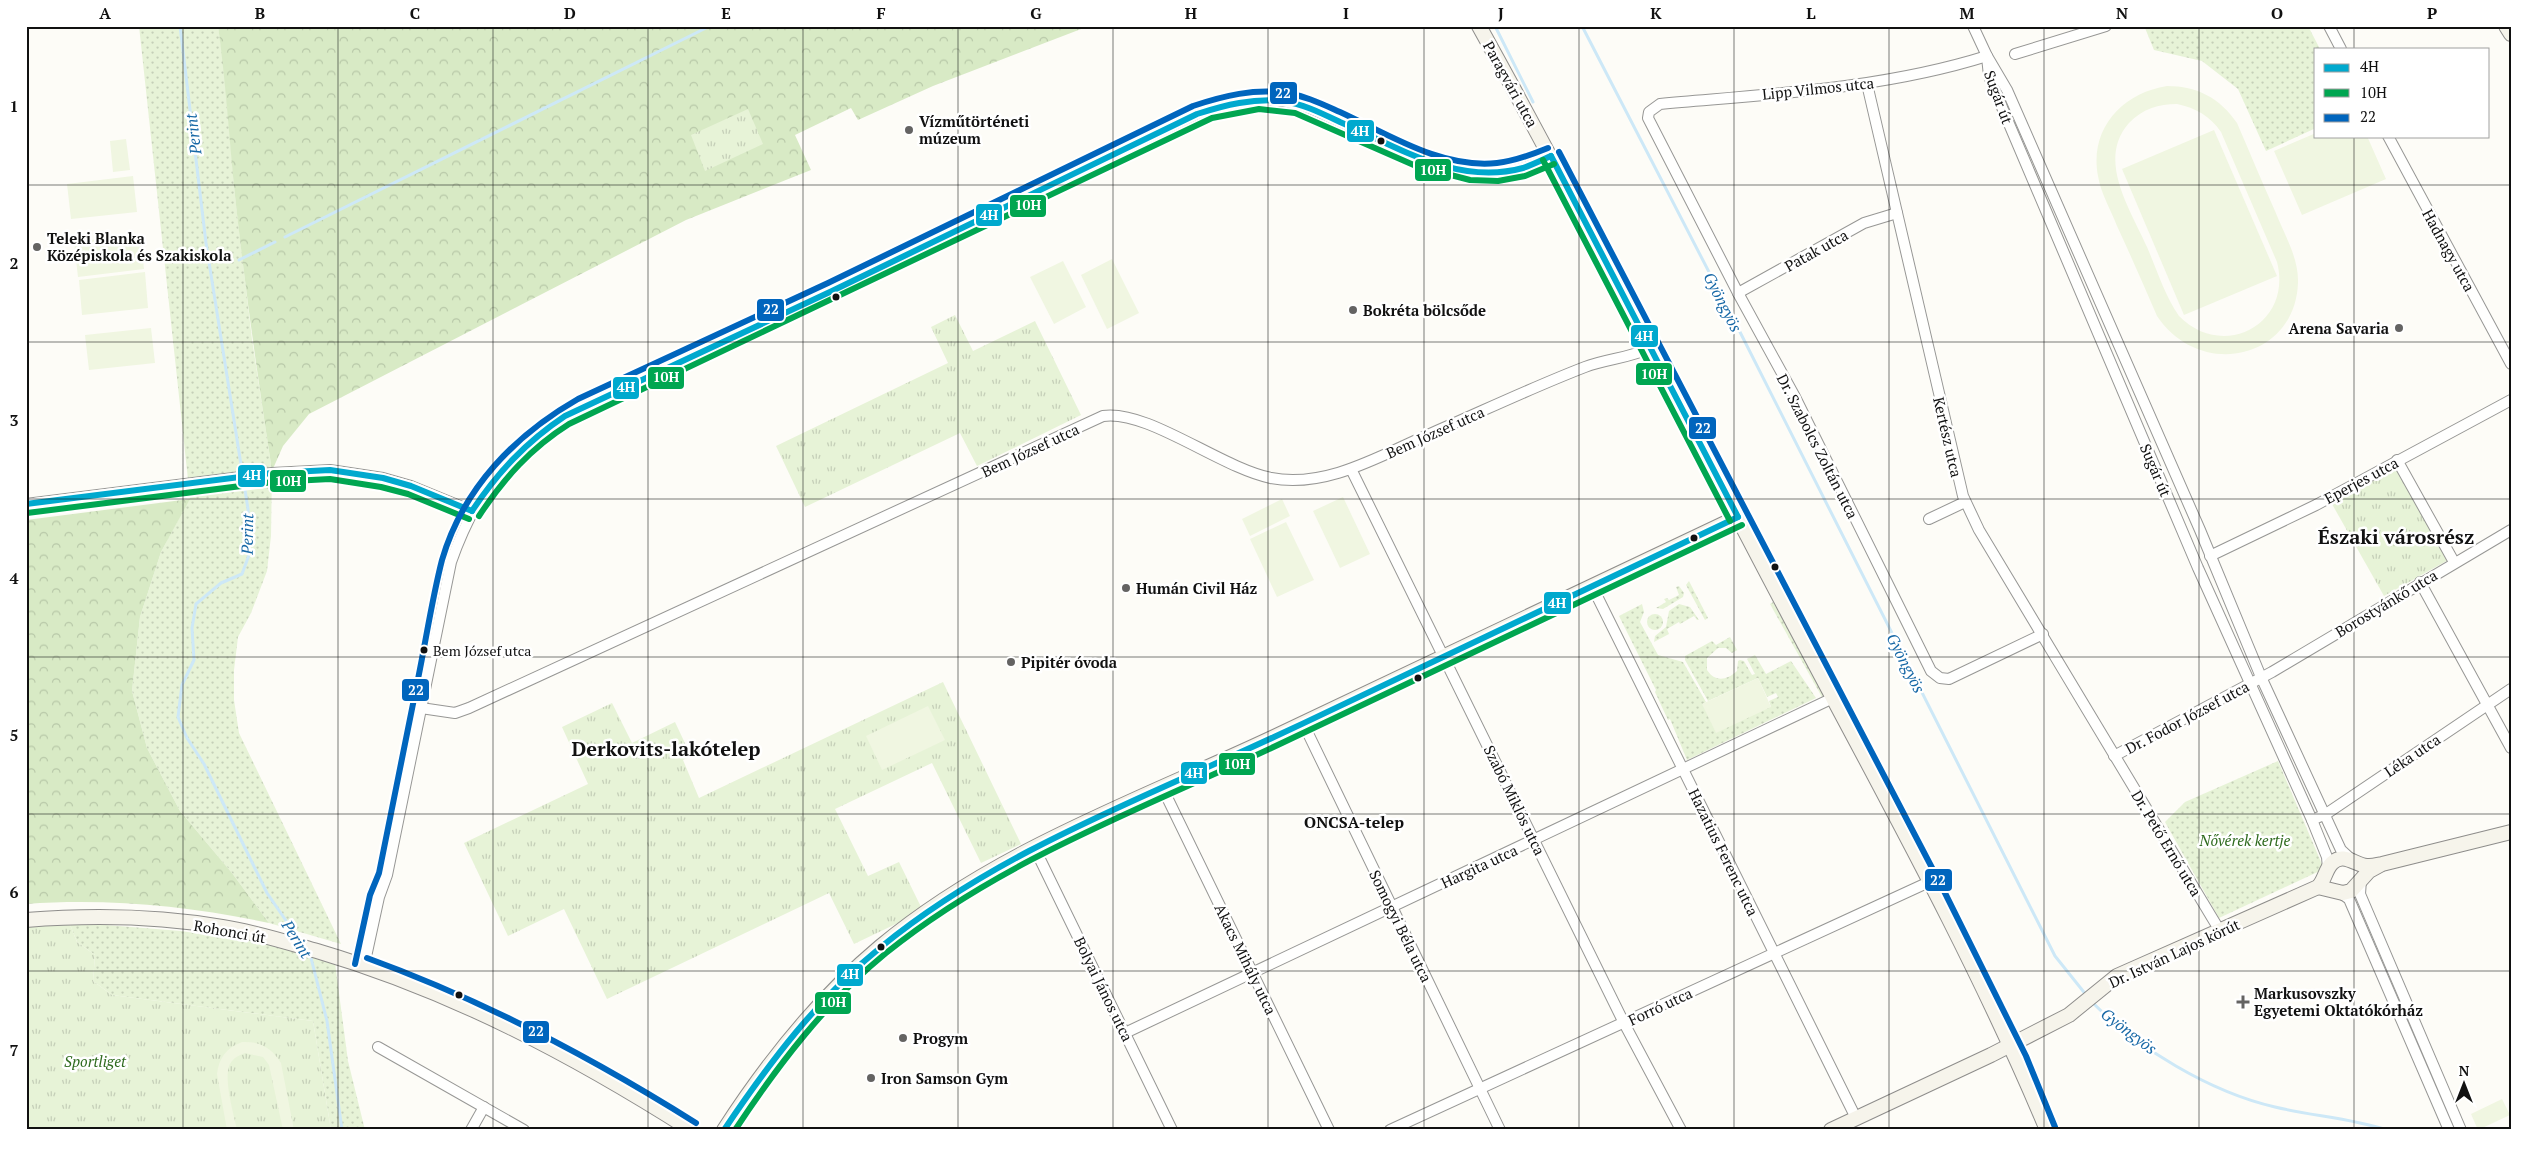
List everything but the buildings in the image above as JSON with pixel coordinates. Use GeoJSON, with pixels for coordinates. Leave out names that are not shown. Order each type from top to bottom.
{"type":"FeatureCollection","features":[{"type":"Feature","properties":{"kind":"street","name":"Paragvári utca"},"geometry":{"type":"LineString","coordinates":[[1478,26],[1551,156],[1929,882],[2011,1044],[2047,1130]]}},
{"type":"Feature","properties":{"kind":"street"},"geometry":{"type":"LineString","coordinates":[[1973,26],[1987,56]]}},
{"type":"Feature","properties":{"kind":"street"},"geometry":{"type":"LineString","coordinates":[[2014,54],[2106,26]]}},
{"type":"Feature","properties":{"kind":"street"},"geometry":{"type":"LineString","coordinates":[[2329,26],[2340,48]]}},
{"type":"Feature","properties":{"kind":"street"},"geometry":{"type":"LineString","coordinates":[[2506,26],[2511,34]]}},
{"type":"Feature","properties":{"kind":"street","name":"Lipp Vilmos utca"},"geometry":{"type":"LineString","coordinates":[[1649,112],[1660,104],[1868,84],[1964,63],[1987,56]]}},
{"type":"Feature","properties":{"kind":"street","name":"Sugár út"},"geometry":{"type":"LineString","coordinates":[[1987,56],[2000,74],[2261,677],[2342,850],[2353,861]]}},
{"type":"Feature","properties":{"kind":"street","name":"Sugár út"},"geometry":{"type":"LineString","coordinates":[[1987,56],[1989,76],[1995,91],[2249,684],[2312,820],[2327,857],[2327,872]]}},
{"type":"Feature","properties":{"kind":"street","name":"Kertész utca"},"geometry":{"type":"LineString","coordinates":[[1868,84],[1958,478],[1966,502],[1979,530],[2043,634],[2114,756]]}},
{"type":"Feature","properties":{"kind":"street"},"geometry":{"type":"LineString","coordinates":[[364,966],[379,897],[387,875],[451,562],[472,511],[509,460],[524,444],[564,416],[832,291],[1197,114],[1214,108],[1250,101],[1297,104],[1410,154],[1450,169],[1472,173],[1514,171],[1532,166],[1551,156]]}},
{"type":"Feature","properties":{"kind":"street","name":"Dr. Szabolcs Zoltán utca"},"geometry":{"type":"LineString","coordinates":[[1649,112],[1650,124],[1738,293],[1795,397],[1931,670],[1940,678],[1949,679],[2043,634]]}},
{"type":"Feature","properties":{"kind":"street","name":"Hadnagy utca"},"geometry":{"type":"LineString","coordinates":[[2389,138],[2511,364]]}},
{"type":"Feature","properties":{"kind":"street","name":"Patak utca"},"geometry":{"type":"LineString","coordinates":[[1738,293],[1864,223],[1897,213]]}},
{"type":"Feature","properties":{"kind":"street","name":"Bem József utca"},"geometry":{"type":"LineString","coordinates":[[421,708],[455,713],[469,708],[1103,416],[1120,414],[1138,419],[1234,467],[1271,478],[1301,480],[1351,468],[1585,366],[1638,353],[1650,348]]}},
{"type":"Feature","properties":{"kind":"street","name":"Eperjes utca"},"geometry":{"type":"LineString","coordinates":[[2210,556],[2316,505],[2511,400]]}},
{"type":"Feature","properties":{"kind":"street"},"geometry":{"type":"LineString","coordinates":[[2397,460],[2454,562]]}},
{"type":"Feature","properties":{"kind":"street","name":"Szabó Miklós utca"},"geometry":{"type":"LineString","coordinates":[[1351,468],[1624,1023],[1681,1130]]}},
{"type":"Feature","properties":{"kind":"street"},"geometry":{"type":"LineString","coordinates":[[26,504],[302,470],[355,473],[411,486],[472,511]]}},
{"type":"Feature","properties":{"kind":"street"},"geometry":{"type":"LineString","coordinates":[[1929,519],[1966,502]]}},
{"type":"Feature","properties":{"kind":"street"},"geometry":{"type":"LineString","coordinates":[[724,1130],[761,1074],[812,1012],[862,963],[900,931],[941,903],[1035,848],[1738,517]]}},
{"type":"Feature","properties":{"kind":"street","name":"Borostyánkő utca"},"geometry":{"type":"LineString","coordinates":[[2261,677],[2511,530]]}},
{"type":"Feature","properties":{"kind":"street"},"geometry":{"type":"LineString","coordinates":[[2420,582],[2511,748]]}},
{"type":"Feature","properties":{"kind":"street","name":"Hazatius Ferenc utca"},"geometry":{"type":"LineString","coordinates":[[1592,586],[1856,1118]]}},
{"type":"Feature","properties":{"kind":"street","name":"Dr. Fodor József utca"},"geometry":{"type":"LineString","coordinates":[[2114,756],[2261,677]]}},
{"type":"Feature","properties":{"kind":"street","name":"Léka utca"},"geometry":{"type":"LineString","coordinates":[[2312,820],[2326,814],[2511,689]]}},
{"type":"Feature","properties":{"kind":"street","name":"Hargita utca"},"geometry":{"type":"LineString","coordinates":[[1125,1033],[1833,698]]}},
{"type":"Feature","properties":{"kind":"street","name":"Somogyi Béla utca"},"geometry":{"type":"LineString","coordinates":[[1303,723],[1500,1130]]}},
{"type":"Feature","properties":{"kind":"street","name":"Dr. Pető Ernő utca"},"geometry":{"type":"LineString","coordinates":[[2114,756],[2220,930]]}},
{"type":"Feature","properties":{"kind":"street","name":"Akacs Mihály utca"},"geometry":{"type":"LineString","coordinates":[[1162,787],[1329,1130]]}},
{"type":"Feature","properties":{"kind":"street"},"geometry":{"type":"LineString","coordinates":[[2455,1129],[2429,1086],[2349,899],[2328,883],[2327,872],[2339,859],[2368,866],[2382,864],[2511,832]]}},
{"type":"Feature","properties":{"kind":"street","name":"Bolyai János utca"},"geometry":{"type":"LineString","coordinates":[[1035,848],[1172,1130]]}},
{"type":"Feature","properties":{"kind":"street"},"geometry":{"type":"LineString","coordinates":[[2353,861],[2360,869],[2360,894],[2440,1081],[2455,1129]]}},
{"type":"Feature","properties":{"kind":"street"},"geometry":{"type":"LineString","coordinates":[[2318,887],[2347,893],[2354,890],[2369,871],[2382,864]]}},
{"type":"Feature","properties":{"kind":"street","name":"Dr. István Lajos körút"},"geometry":{"type":"LineString","coordinates":[[1831,1130],[2069,1015],[2099,988],[2117,976],[2318,887],[2327,872]]}},
{"type":"Feature","properties":{"kind":"street","name":"Forró utca"},"geometry":{"type":"LineString","coordinates":[[1390,1130],[1929,882]]}},
{"type":"Feature","properties":{"kind":"street","name":"Rohonci út"},"geometry":{"type":"LineString","coordinates":[[26,920],[108,917],[171,921],[222,927],[269,937],[343,959],[461,1003],[529,1035],[621,1086],[691,1130]]}},
{"type":"Feature","properties":{"kind":"street"},"geometry":{"type":"LineString","coordinates":[[378,1047],[524,1130]]}},
{"type":"Feature","properties":{"kind":"street"},"geometry":{"type":"LineString","coordinates":[[2429,1086],[2440,1081]]}},
{"type":"Feature","properties":{"kind":"street"},"geometry":{"type":"LineString","coordinates":[[471,1130],[484,1107]]}},
{"type":"Feature","properties":{"kind":"green space"},"geometry":{"type":"Polygon","coordinates":[[[139,26],[218,26],[224,66],[235,196],[252,339],[272,471],[271,536],[267,571],[251,613],[238,637],[234,670],[234,700],[239,733],[341,944],[269,923],[232,873],[180,811],[147,748],[132,691],[140,617],[161,552],[190,498],[139,26]]]}},
{"type":"Feature","properties":{"kind":"green space"},"geometry":{"type":"Polygon","coordinates":[[[218,26],[1089,26],[933,86],[858,120],[851,108],[795,135],[811,170],[686,220],[309,414],[283,446],[272,471],[243,265],[218,26]]]}},
{"type":"Feature","properties":{"kind":"green space"},"geometry":{"type":"Polygon","coordinates":[[[2150,26],[2308,26],[2319,48],[2314,48],[2314,129],[2266,151],[2238,89],[2202,61],[2154,50],[2145,28],[2150,26]]]}},
{"type":"Feature","properties":{"kind":"green space"},"geometry":{"type":"Polygon","coordinates":[[[2167,86],[2198,91],[2215,100],[2237,123],[2290,246],[2298,274],[2293,309],[2281,330],[2263,344],[2242,352],[2220,354],[2197,349],[2175,336],[2157,316],[2117,226],[2099,183],[2097,159],[2099,143],[2104,129],[2112,116],[2136,96],[2167,86]],[[2177,104],[2157,106],[2134,118],[2120,137],[2116,153],[2116,169],[2126,201],[2165,291],[2179,316],[2196,329],[2215,335],[2234,335],[2251,329],[2265,318],[2275,303],[2279,284],[2277,262],[2221,132],[2207,117],[2196,110],[2177,104]]]}},
{"type":"Feature","properties":{"kind":"green space"},"geometry":{"type":"Polygon","coordinates":[[[748,109],[763,144],[705,171],[691,135],[748,109]]]}},
{"type":"Feature","properties":{"kind":"green space"},"geometry":{"type":"Polygon","coordinates":[[[2214,130],[2277,276],[2184,315],[2122,169],[2214,130]]]}},
{"type":"Feature","properties":{"kind":"green space"},"geometry":{"type":"Polygon","coordinates":[[[2314,134],[2314,138],[2368,138],[2386,179],[2302,215],[2274,151],[2314,134]]]}},
{"type":"Feature","properties":{"kind":"green space"},"geometry":{"type":"Polygon","coordinates":[[[126,139],[130,170],[113,172],[110,141],[126,139]]]}},
{"type":"Feature","properties":{"kind":"green space"},"geometry":{"type":"Polygon","coordinates":[[[133,176],[137,212],[71,219],[67,184],[133,176]]]}},
{"type":"Feature","properties":{"kind":"green space"},"geometry":{"type":"Polygon","coordinates":[[[140,234],[144,269],[78,277],[74,242],[140,234]]]}},
{"type":"Feature","properties":{"kind":"green space"},"geometry":{"type":"Polygon","coordinates":[[[1112,259],[1139,313],[1107,329],[1081,275],[1112,259]]]}},
{"type":"Feature","properties":{"kind":"green space"},"geometry":{"type":"Polygon","coordinates":[[[1063,261],[1086,307],[1054,324],[1030,277],[1063,261]]]}},
{"type":"Feature","properties":{"kind":"green space"},"geometry":{"type":"Polygon","coordinates":[[[145,272],[148,308],[82,315],[79,280],[145,272]]]}},
{"type":"Feature","properties":{"kind":"green space"},"geometry":{"type":"Polygon","coordinates":[[[955,315],[973,351],[1035,321],[1081,415],[977,466],[960,433],[805,507],[776,446],[948,363],[931,327],[955,315]]]}},
{"type":"Feature","properties":{"kind":"green space"},"geometry":{"type":"Polygon","coordinates":[[[151,328],[155,363],[89,370],[85,335],[151,328]]]}},
{"type":"Feature","properties":{"kind":"green space"},"geometry":{"type":"Polygon","coordinates":[[[2398,467],[2450,559],[2384,596],[2332,504],[2398,467]]]}},
{"type":"Feature","properties":{"kind":"green space"},"geometry":{"type":"Polygon","coordinates":[[[1343,497],[1370,554],[1340,568],[1313,511],[1343,497]]]}},
{"type":"Feature","properties":{"kind":"green space"},"geometry":{"type":"Polygon","coordinates":[[[190,499],[161,552],[140,617],[132,691],[147,748],[180,811],[232,873],[269,923],[209,912],[149,905],[87,902],[26,904],[26,520],[190,499]]]}},
{"type":"Feature","properties":{"kind":"green space"},"geometry":{"type":"Polygon","coordinates":[[[1282,499],[1290,516],[1250,536],[1242,519],[1282,499]]]}},
{"type":"Feature","properties":{"kind":"green space"},"geometry":{"type":"Polygon","coordinates":[[[1286,522],[1314,580],[1277,597],[1250,539],[1286,522]]]}},
{"type":"Feature","properties":{"kind":"green space"},"geometry":{"type":"Polygon","coordinates":[[[1689,581],[1708,618],[1705,620],[1686,585],[1689,581]]]}},
{"type":"Feature","properties":{"kind":"green space"},"geometry":{"type":"Polygon","coordinates":[[[1679,586],[1684,593],[1683,597],[1663,609],[1656,608],[1666,602],[1664,599],[1667,598],[1669,600],[1679,595],[1676,587],[1679,586]]]}},
{"type":"Feature","properties":{"kind":"green space"},"geometry":{"type":"Polygon","coordinates":[[[1773,602],[1823,691],[1823,699],[1770,604],[1773,602]]]}},
{"type":"Feature","properties":{"kind":"green space"},"geometry":{"type":"Polygon","coordinates":[[[1642,604],[1644,612],[1640,622],[1658,655],[1683,662],[1706,702],[1703,704],[1771,707],[1769,701],[1778,697],[1776,693],[1767,697],[1758,678],[1708,701],[1685,660],[1685,656],[1712,641],[1716,645],[1730,637],[1737,650],[1732,653],[1726,648],[1718,648],[1707,658],[1707,670],[1714,677],[1721,679],[1729,677],[1737,671],[1738,661],[1740,660],[1744,661],[1752,675],[1755,674],[1747,659],[1755,655],[1766,674],[1791,661],[1816,698],[1687,760],[1670,719],[1668,720],[1655,692],[1656,690],[1619,616],[1642,604]]]}},
{"type":"Feature","properties":{"kind":"green space"},"geometry":{"type":"Polygon","coordinates":[[[1679,604],[1690,607],[1699,620],[1694,616],[1680,624],[1679,622],[1667,629],[1669,634],[1654,642],[1655,636],[1666,627],[1669,611],[1679,604]]]}},
{"type":"Feature","properties":{"kind":"green space"},"geometry":{"type":"Polygon","coordinates":[[[1652,614],[1658,614],[1663,619],[1661,628],[1652,630],[1647,625],[1647,619],[1652,614]]]}},
{"type":"Feature","properties":{"kind":"green space"},"geometry":{"type":"Polygon","coordinates":[[[1758,678],[1771,707],[1716,733],[1702,704],[1758,678]]]}},
{"type":"Feature","properties":{"kind":"green space"},"geometry":{"type":"Polygon","coordinates":[[[943,682],[1021,844],[981,863],[932,763],[835,809],[868,876],[899,862],[923,911],[854,944],[829,893],[607,999],[564,909],[508,936],[464,843],[588,784],[562,727],[612,703],[632,743],[675,722],[691,756],[683,760],[699,798],[943,682]]]}},
{"type":"Feature","properties":{"kind":"green space"},"geometry":{"type":"Polygon","coordinates":[[[928,706],[945,740],[882,770],[866,736],[928,706]]]}},
{"type":"Feature","properties":{"kind":"green space","name":"Nővérek kertje"},"geometry":{"type":"Polygon","coordinates":[[[2278,761],[2324,869],[2219,918],[2165,822],[2185,802],[2278,761]]]}},
{"type":"Feature","properties":{"kind":"green space"},"geometry":{"type":"Polygon","coordinates":[[[69,922],[181,931],[263,943],[335,963],[348,1061],[365,1130],[331,1130],[313,1021],[112,995],[93,981],[95,955],[77,942],[69,922]]]}},
{"type":"Feature","properties":{"kind":"green space","name":"Sportliget"},"geometry":{"type":"Polygon","coordinates":[[[69,922],[77,942],[95,955],[93,981],[112,995],[313,1021],[331,1130],[26,1130],[26,927],[69,922]]]}},
{"type":"Feature","properties":{"kind":"green space"},"geometry":{"type":"Polygon","coordinates":[[[242,1042],[265,1046],[274,1053],[281,1063],[294,1130],[283,1130],[269,1065],[263,1057],[245,1053],[235,1058],[229,1067],[228,1084],[237,1130],[227,1130],[217,1074],[224,1054],[242,1042]]]}},
{"type":"Feature","properties":{"kind":"green space"},"geometry":{"type":"Polygon","coordinates":[[[2502,1099],[2510,1115],[2478,1130],[2471,1114],[2502,1099]]]}},
{"type":"Feature","properties":{"kind":"waterway","name":"Perint"},"geometry":{"type":"LineString","coordinates":[[180,26],[206,243],[248,509],[249,555],[242,574],[221,583],[196,604],[192,628],[194,660],[182,685],[178,717],[187,738],[204,764],[267,893],[300,941]]}},
{"type":"Feature","properties":{"kind":"waterway"},"geometry":{"type":"LineString","coordinates":[[285,237],[710,26]]}},
{"type":"Feature","properties":{"kind":"waterway"},"geometry":{"type":"LineString","coordinates":[[1495,26],[1533,102]]}},
{"type":"Feature","properties":{"kind":"waterway","name":"Gyöngyös"},"geometry":{"type":"LineString","coordinates":[[1582,26],[1741,334],[2055,956],[2087,996]]}},
{"type":"Feature","properties":{"kind":"waterway"},"geometry":{"type":"LineString","coordinates":[[239,260],[275,242]]}},
{"type":"Feature","properties":{"kind":"waterway","name":"Perint"},"geometry":{"type":"LineString","coordinates":[[310,954],[327,1021],[342,1130]]}},
{"type":"Feature","properties":{"kind":"waterway","name":"Gyöngyös"},"geometry":{"type":"LineString","coordinates":[[2091,1001],[2109,1018],[2152,1051],[2176,1066],[2225,1091],[2275,1107],[2387,1130]]}},
{"type":"Feature","properties":{"kind":"transit line","name":"22"},"geometry":{"type":"LineString","coordinates":[[355,964],[370,895],[379,873],[438,575],[451,534],[463,510],[494,466],[533,429],[555,413],[578,399],[828,283],[1193,106],[1216,99],[1251,92],[1274,92],[1300,96],[1340,112],[1416,148],[1456,161],[1497,163],[1510,161],[1548,148]]}},
{"type":"Feature","properties":{"kind":"transit line","name":"4H"},"geometry":{"type":"LineString","coordinates":[[472,511],[492,483],[525,447],[565,416],[832,291],[1197,114],[1250,101],[1272,100],[1290,102],[1319,112],[1428,161],[1451,168],[1475,172],[1499,172],[1523,168],[1551,156]]}},
{"type":"Feature","properties":{"kind":"transit line","name":"10H"},"geometry":{"type":"LineString","coordinates":[[479,516],[498,489],[519,465],[542,443],[569,424],[1212,118],[1259,109],[1295,113],[1416,166],[1470,180],[1498,181],[1525,176],[1554,164]]}},
{"type":"Feature","properties":{"kind":"transit line","name":"22"},"geometry":{"type":"LineString","coordinates":[[1559,152],[1942,887],[2026,1056],[2055,1127]]}},
{"type":"Feature","properties":{"kind":"transit line","name":"4H"},"geometry":{"type":"LineString","coordinates":[[1551,156],[1738,517]]}},
{"type":"Feature","properties":{"kind":"transit line","name":"10H"},"geometry":{"type":"LineString","coordinates":[[1543,160],[1730,521]]}},
{"type":"Feature","properties":{"kind":"transit line","name":"4H"},"geometry":{"type":"LineString","coordinates":[[26,504],[272,473],[330,470],[383,478],[411,486],[472,511]]}},
{"type":"Feature","properties":{"kind":"transit line","name":"10H"},"geometry":{"type":"LineString","coordinates":[[27,513],[273,482],[330,479],[381,487],[408,494],[469,519]]}},
{"type":"Feature","properties":{"kind":"transit line","name":"4H"},"geometry":{"type":"LineString","coordinates":[[724,1130],[777,1056],[836,988],[881,947],[926,913],[972,883],[1070,830],[1332,710],[1738,517]]}},
{"type":"Feature","properties":{"kind":"transit line","name":"10H"},"geometry":{"type":"LineString","coordinates":[[735,1130],[786,1058],[843,992],[886,953],[931,919],[979,889],[1078,836],[1231,767],[1742,525]]}},
{"type":"Feature","properties":{"kind":"transit line","name":"22"},"geometry":{"type":"LineString","coordinates":[[367,958],[453,992],[536,1032],[617,1075],[696,1123]]}},
{"type":"Feature","properties":{"kind":"place","name":"Vízműtörténeti múzeum"},"geometry":{"type":"Point","coordinates":[909,130]}},
{"type":"Feature","properties":{"kind":"place","name":"Teleki Blanka Középiskola és Szakiskola"},"geometry":{"type":"Point","coordinates":[37,247]}},
{"type":"Feature","properties":{"kind":"place","name":"Bokréta bölcsőde"},"geometry":{"type":"Point","coordinates":[1353,310]}},
{"type":"Feature","properties":{"kind":"place","name":"Arena Savaria"},"geometry":{"type":"Point","coordinates":[2399,328]}},
{"type":"Feature","properties":{"kind":"place","name":"Humán Civil Ház"},"geometry":{"type":"Point","coordinates":[1126,588]}},
{"type":"Feature","properties":{"kind":"place","name":"Bem József utca"},"geometry":{"type":"Point","coordinates":[424,650]}},
{"type":"Feature","properties":{"kind":"place","name":"Pipitér óvoda"},"geometry":{"type":"Point","coordinates":[1011,662]}},
{"type":"Feature","properties":{"kind":"place","name":"Markusovszky Egyetemi Oktatókórház"},"geometry":{"type":"Point","coordinates":[2243,1002]}},
{"type":"Feature","properties":{"kind":"place","name":"Progym"},"geometry":{"type":"Point","coordinates":[903,1038]}},
{"type":"Feature","properties":{"kind":"place","name":"Iron Samson Gym"},"geometry":{"type":"Point","coordinates":[871,1078]}},
{"type":"Feature","properties":{"kind":"district","name":"Északi városrész"},"geometry":{"type":"Point","coordinates":[2396,536]}},
{"type":"Feature","properties":{"kind":"district","name":"Derkovits-lakótelep"},"geometry":{"type":"Point","coordinates":[666,748]}},
{"type":"Feature","properties":{"kind":"district","name":"ONCSA-telep"},"geometry":{"type":"Point","coordinates":[1354,822]}}]}
